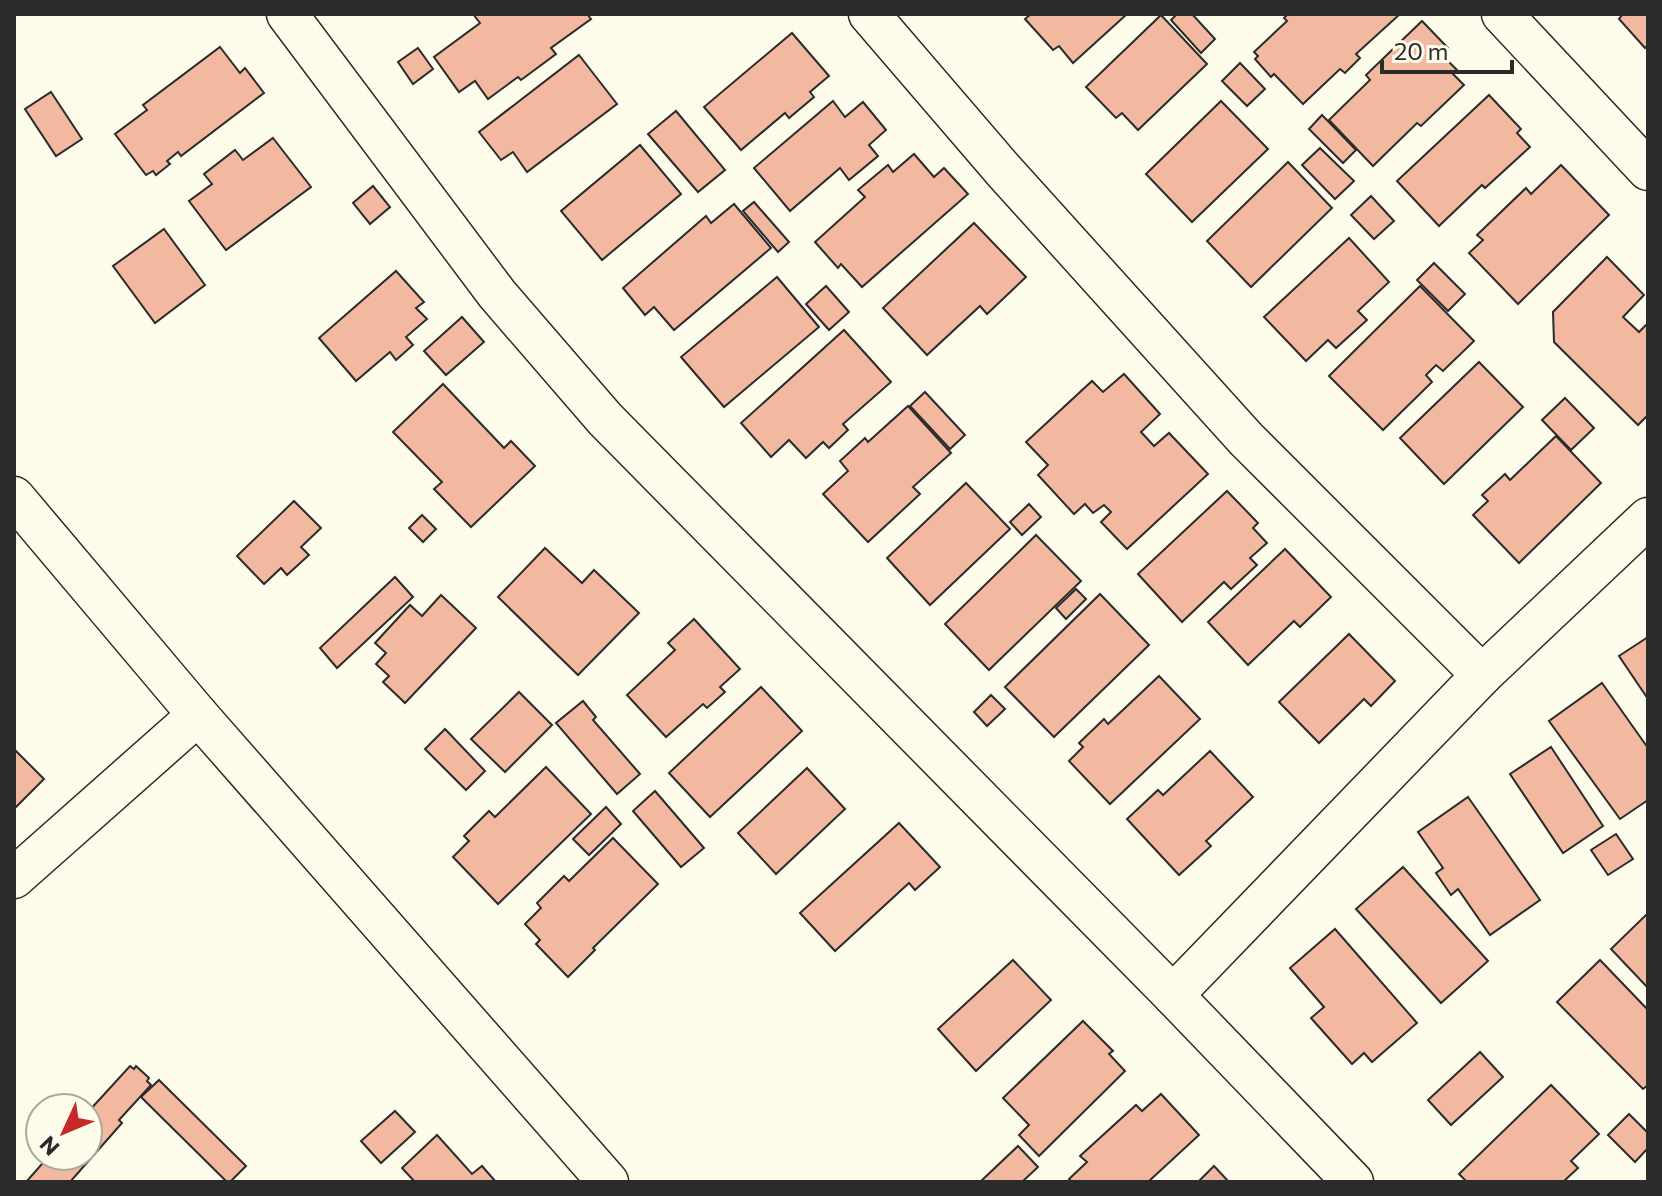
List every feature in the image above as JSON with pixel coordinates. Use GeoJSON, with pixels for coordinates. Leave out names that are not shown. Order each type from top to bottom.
{"type":"FeatureCollection","features":[{"type":"Feature","properties":{"kind":"street"},"geometry":{"type":"LineString","coordinates":[[287,14],[497,294],[605,419],[1353,1182]]}},
{"type":"Feature","properties":{"kind":"street"},"geometry":{"type":"LineString","coordinates":[[869,14],[1003,170],[1246,439],[1482,675]]}},
{"type":"Feature","properties":{"kind":"street"},"geometry":{"type":"LineString","coordinates":[[1502,14],[1648,170]]}},
{"type":"Feature","properties":{"kind":"street"},"geometry":{"type":"LineString","coordinates":[[14,497],[198,715],[608,1182]]}},
{"type":"Feature","properties":{"kind":"street"},"geometry":{"type":"LineString","coordinates":[[1173,995],[1482,675],[1648,518]]}},
{"type":"Feature","properties":{"kind":"street"},"geometry":{"type":"LineString","coordinates":[[14,878],[198,715]]}},
{"type":"Feature","properties":{"kind":"building"},"geometry":{"type":"Polygon","coordinates":[[[473,14],[587,14],[591,19],[551,48],[556,54],[488,99],[475,81],[459,92],[434,57],[480,23],[473,14]]]}},
{"type":"Feature","properties":{"kind":"building"},"geometry":{"type":"Polygon","coordinates":[[[1031,14],[1127,14],[1073,63],[1059,46],[1053,50],[1025,19],[1031,14]]]}},
{"type":"Feature","properties":{"kind":"building"},"geometry":{"type":"Polygon","coordinates":[[[1177,14],[1192,14],[1215,39],[1201,53],[1171,20],[1177,14]]]}},
{"type":"Feature","properties":{"kind":"building"},"geometry":{"type":"Polygon","coordinates":[[[1288,14],[1400,14],[1356,54],[1360,58],[1345,73],[1340,69],[1303,104],[1255,59],[1258,56],[1254,52],[1287,21],[1284,18],[1288,14]]]}},
{"type":"Feature","properties":{"kind":"building"},"geometry":{"type":"Polygon","coordinates":[[[1623,14],[1648,14],[1648,45],[1645,48],[1619,19],[1623,14]]]}},
{"type":"Feature","properties":{"kind":"building"},"geometry":{"type":"Polygon","coordinates":[[[1161,15],[1207,64],[1138,130],[1122,113],[1116,118],[1086,87],[1161,15]]]}},
{"type":"Feature","properties":{"kind":"building"},"geometry":{"type":"Polygon","coordinates":[[[1422,21],[1448,48],[1441,54],[1457,70],[1453,74],[1464,85],[1421,126],[1417,123],[1373,166],[1329,120],[1370,80],[1366,75],[1422,21]]]}},
{"type":"Feature","properties":{"kind":"building"},"geometry":{"type":"Polygon","coordinates":[[[792,33],[829,76],[810,92],[814,97],[789,118],[785,113],[741,150],[704,107],[792,33]]]}},
{"type":"Feature","properties":{"kind":"building"},"geometry":{"type":"Polygon","coordinates":[[[220,47],[240,73],[245,68],[264,93],[181,156],[178,152],[167,161],[170,164],[156,175],[153,171],[146,175],[115,134],[147,110],[143,105],[220,47]]]}},
{"type":"Feature","properties":{"kind":"building"},"geometry":{"type":"Polygon","coordinates":[[[418,48],[433,69],[413,84],[398,62],[418,48]]]}},
{"type":"Feature","properties":{"kind":"building"},"geometry":{"type":"Polygon","coordinates":[[[579,55],[617,104],[527,172],[513,152],[501,160],[479,132],[579,55]]]}},
{"type":"Feature","properties":{"kind":"building"},"geometry":{"type":"Polygon","coordinates":[[[1240,63],[1265,89],[1247,106],[1222,81],[1240,63]]]}},
{"type":"Feature","properties":{"kind":"building"},"geometry":{"type":"Polygon","coordinates":[[[51,92],[82,139],[56,156],[25,109],[51,92]]]}},
{"type":"Feature","properties":{"kind":"building"},"geometry":{"type":"Polygon","coordinates":[[[1489,95],[1521,129],[1517,133],[1530,147],[1485,188],[1482,185],[1439,226],[1397,181],[1489,95]]]}},
{"type":"Feature","properties":{"kind":"building"},"geometry":{"type":"Polygon","coordinates":[[[833,101],[845,117],[863,102],[886,130],[869,145],[878,156],[849,180],[840,168],[790,211],[754,168],[833,101]]]}},
{"type":"Feature","properties":{"kind":"building"},"geometry":{"type":"Polygon","coordinates":[[[1221,101],[1268,149],[1192,222],[1146,174],[1221,101]]]}},
{"type":"Feature","properties":{"kind":"building"},"geometry":{"type":"Polygon","coordinates":[[[676,111],[725,170],[698,192],[648,134],[676,111]]]}},
{"type":"Feature","properties":{"kind":"building"},"geometry":{"type":"Polygon","coordinates":[[[1322,115],[1356,150],[1343,163],[1309,129],[1322,115]]]}},
{"type":"Feature","properties":{"kind":"building"},"geometry":{"type":"Polygon","coordinates":[[[273,138],[311,187],[226,250],[189,201],[212,184],[204,174],[235,150],[243,160],[273,138]]]}},
{"type":"Feature","properties":{"kind":"building"},"geometry":{"type":"Polygon","coordinates":[[[640,145],[681,194],[602,260],[561,211],[640,145]]]}},
{"type":"Feature","properties":{"kind":"building"},"geometry":{"type":"Polygon","coordinates":[[[1320,148],[1354,181],[1335,199],[1302,165],[1320,148]]]}},
{"type":"Feature","properties":{"kind":"building"},"geometry":{"type":"Polygon","coordinates":[[[914,154],[934,177],[944,168],[968,194],[862,287],[841,264],[838,268],[815,242],[865,197],[858,190],[888,165],[893,172],[914,154]]]}},
{"type":"Feature","properties":{"kind":"building"},"geometry":{"type":"Polygon","coordinates":[[[1288,162],[1332,208],[1251,287],[1207,241],[1288,162]]]}},
{"type":"Feature","properties":{"kind":"building"},"geometry":{"type":"Polygon","coordinates":[[[1561,165],[1609,215],[1518,304],[1469,253],[1483,240],[1477,235],[1526,188],[1531,194],[1561,165]]]}},
{"type":"Feature","properties":{"kind":"building"},"geometry":{"type":"Polygon","coordinates":[[[373,186],[390,207],[370,224],[353,203],[373,186]]]}},
{"type":"Feature","properties":{"kind":"building"},"geometry":{"type":"Polygon","coordinates":[[[1371,196],[1394,221],[1374,239],[1351,215],[1371,196]]]}},
{"type":"Feature","properties":{"kind":"building"},"geometry":{"type":"Polygon","coordinates":[[[754,202],[789,242],[778,252],[743,211],[754,202]]]}},
{"type":"Feature","properties":{"kind":"building"},"geometry":{"type":"Polygon","coordinates":[[[734,204],[771,248],[674,330],[654,307],[645,315],[623,288],[706,216],[711,223],[734,204]]]}},
{"type":"Feature","properties":{"kind":"building"},"geometry":{"type":"Polygon","coordinates":[[[974,223],[1026,277],[987,314],[980,306],[927,355],[883,308],[974,223]]]}},
{"type":"Feature","properties":{"kind":"building"},"geometry":{"type":"Polygon","coordinates":[[[164,229],[205,285],[155,323],[113,266],[164,229]]]}},
{"type":"Feature","properties":{"kind":"building"},"geometry":{"type":"Polygon","coordinates":[[[1349,238],[1389,282],[1358,311],[1367,320],[1336,348],[1328,340],[1306,361],[1264,317],[1349,238]]]}},
{"type":"Feature","properties":{"kind":"building"},"geometry":{"type":"Polygon","coordinates":[[[1607,257],[1644,295],[1623,317],[1639,332],[1648,323],[1648,415],[1638,425],[1554,342],[1553,312],[1607,257]]]}},
{"type":"Feature","properties":{"kind":"building"},"geometry":{"type":"Polygon","coordinates":[[[1434,263],[1465,294],[1448,311],[1417,280],[1434,263]]]}},
{"type":"Feature","properties":{"kind":"building"},"geometry":{"type":"Polygon","coordinates":[[[396,271],[424,302],[416,308],[427,319],[406,337],[413,345],[396,360],[390,352],[356,381],[319,338],[396,271]]]}},
{"type":"Feature","properties":{"kind":"building"},"geometry":{"type":"Polygon","coordinates":[[[777,277],[819,327],[724,407],[681,357],[777,277]]]}},
{"type":"Feature","properties":{"kind":"building"},"geometry":{"type":"Polygon","coordinates":[[[826,286],[849,312],[829,330],[806,304],[826,286]]]}},
{"type":"Feature","properties":{"kind":"building"},"geometry":{"type":"Polygon","coordinates":[[[1420,286],[1474,341],[1443,371],[1436,365],[1426,375],[1432,382],[1383,430],[1329,376],[1420,286]]]}},
{"type":"Feature","properties":{"kind":"building"},"geometry":{"type":"Polygon","coordinates":[[[462,317],[484,342],[446,375],[424,351],[462,317]]]}},
{"type":"Feature","properties":{"kind":"building"},"geometry":{"type":"Polygon","coordinates":[[[844,330],[891,382],[843,424],[848,430],[829,448],[823,442],[806,458],[789,440],[771,457],[741,423],[844,330]]]}},
{"type":"Feature","properties":{"kind":"building"},"geometry":{"type":"Polygon","coordinates":[[[1479,362],[1523,407],[1444,484],[1400,438],[1479,362]]]}},
{"type":"Feature","properties":{"kind":"building"},"geometry":{"type":"Polygon","coordinates":[[[1124,374],[1160,414],[1141,432],[1154,446],[1169,433],[1208,474],[1127,549],[1101,522],[1111,512],[1104,505],[1093,513],[1085,504],[1074,514],[1038,475],[1048,465],[1026,442],[1092,381],[1103,392],[1124,374]]]}},
{"type":"Feature","properties":{"kind":"building"},"geometry":{"type":"Polygon","coordinates":[[[443,384],[504,448],[511,441],[535,466],[471,527],[434,489],[442,482],[393,432],[443,384]]]}},
{"type":"Feature","properties":{"kind":"building"},"geometry":{"type":"Polygon","coordinates":[[[925,392],[965,435],[950,449],[910,406],[925,392]]]}},
{"type":"Feature","properties":{"kind":"building"},"geometry":{"type":"Polygon","coordinates":[[[1565,398],[1594,428],[1571,450],[1542,420],[1565,398]]]}},
{"type":"Feature","properties":{"kind":"building"},"geometry":{"type":"Polygon","coordinates":[[[908,406],[951,453],[913,487],[920,494],[868,542],[823,494],[848,471],[840,461],[865,438],[868,442],[908,406]]]}},
{"type":"Feature","properties":{"kind":"building"},"geometry":{"type":"Polygon","coordinates":[[[1556,436],[1601,483],[1519,563],[1473,515],[1488,501],[1482,495],[1505,474],[1510,480],[1556,436]]]}},
{"type":"Feature","properties":{"kind":"building"},"geometry":{"type":"Polygon","coordinates":[[[966,483],[1010,529],[930,605],[887,558],[966,483]]]}},
{"type":"Feature","properties":{"kind":"building"},"geometry":{"type":"Polygon","coordinates":[[[1227,491],[1258,523],[1253,528],[1267,543],[1250,558],[1257,565],[1231,589],[1224,582],[1182,622],[1138,574],[1227,491]]]}},
{"type":"Feature","properties":{"kind":"building"},"geometry":{"type":"Polygon","coordinates":[[[294,501],[321,528],[301,547],[309,555],[287,575],[281,568],[264,584],[237,556],[294,501]]]}},
{"type":"Feature","properties":{"kind":"building"},"geometry":{"type":"Polygon","coordinates":[[[1029,504],[1041,517],[1022,535],[1010,522],[1029,504]]]}},
{"type":"Feature","properties":{"kind":"building"},"geometry":{"type":"Polygon","coordinates":[[[422,515],[436,529],[423,542],[409,528],[422,515]]]}},
{"type":"Feature","properties":{"kind":"building"},"geometry":{"type":"Polygon","coordinates":[[[1036,535],[1081,581],[989,670],[945,624],[1036,535]]]}},
{"type":"Feature","properties":{"kind":"building"},"geometry":{"type":"Polygon","coordinates":[[[545,548],[582,583],[594,570],[639,613],[578,675],[498,597],[545,548]]]}},
{"type":"Feature","properties":{"kind":"building"},"geometry":{"type":"Polygon","coordinates":[[[1285,549],[1331,597],[1300,627],[1294,621],[1248,665],[1208,622],[1285,549]]]}},
{"type":"Feature","properties":{"kind":"building"},"geometry":{"type":"Polygon","coordinates":[[[395,577],[413,597],[337,668],[320,648],[395,577]]]}},
{"type":"Feature","properties":{"kind":"building"},"geometry":{"type":"Polygon","coordinates":[[[1076,589],[1086,599],[1066,619],[1056,608],[1076,589]]]}},
{"type":"Feature","properties":{"kind":"building"},"geometry":{"type":"Polygon","coordinates":[[[1100,594],[1149,645],[1054,737],[1005,687],[1100,594]]]}},
{"type":"Feature","properties":{"kind":"building"},"geometry":{"type":"Polygon","coordinates":[[[441,595],[476,628],[405,703],[383,682],[389,676],[376,664],[386,653],[375,643],[410,605],[422,616],[441,595]]]}},
{"type":"Feature","properties":{"kind":"building"},"geometry":{"type":"Polygon","coordinates":[[[694,619],[740,669],[720,687],[725,692],[707,708],[703,704],[666,737],[627,695],[675,650],[668,643],[694,619]]]}},
{"type":"Feature","properties":{"kind":"building"},"geometry":{"type":"Polygon","coordinates":[[[1349,634],[1395,681],[1371,706],[1364,699],[1319,743],[1279,702],[1349,634]]]}},
{"type":"Feature","properties":{"kind":"building"},"geometry":{"type":"Polygon","coordinates":[[[1648,637],[1648,699],[1619,656],[1648,637]]]}},
{"type":"Feature","properties":{"kind":"building"},"geometry":{"type":"Polygon","coordinates":[[[1159,676],[1200,719],[1110,804],[1069,761],[1083,747],[1079,743],[1104,719],[1108,724],[1159,676]]]}},
{"type":"Feature","properties":{"kind":"building"},"geometry":{"type":"Polygon","coordinates":[[[1602,683],[1648,748],[1648,800],[1620,819],[1549,721],[1602,683]]]}},
{"type":"Feature","properties":{"kind":"building"},"geometry":{"type":"Polygon","coordinates":[[[761,687],[802,731],[710,817],[669,773],[761,687]]]}},
{"type":"Feature","properties":{"kind":"building"},"geometry":{"type":"Polygon","coordinates":[[[519,692],[552,725],[505,772],[471,739],[519,692]]]}},
{"type":"Feature","properties":{"kind":"building"},"geometry":{"type":"Polygon","coordinates":[[[991,695],[1005,709],[987,726],[974,712],[991,695]]]}},
{"type":"Feature","properties":{"kind":"building"},"geometry":{"type":"Polygon","coordinates":[[[583,701],[596,717],[593,720],[640,774],[617,794],[556,723],[583,701]]]}},
{"type":"Feature","properties":{"kind":"building"},"geometry":{"type":"Polygon","coordinates":[[[445,729],[485,771],[466,790],[425,749],[445,729]]]}},
{"type":"Feature","properties":{"kind":"building"},"geometry":{"type":"Polygon","coordinates":[[[1551,747],[1603,826],[1563,853],[1510,774],[1551,747]]]}},
{"type":"Feature","properties":{"kind":"building"},"geometry":{"type":"Polygon","coordinates":[[[14,749],[44,779],[14,809],[14,749]]]}},
{"type":"Feature","properties":{"kind":"building"},"geometry":{"type":"Polygon","coordinates":[[[1210,751],[1253,797],[1206,841],[1211,846],[1179,875],[1127,819],[1158,790],[1163,795],[1210,751]]]}},
{"type":"Feature","properties":{"kind":"building"},"geometry":{"type":"Polygon","coordinates":[[[546,767],[591,814],[498,904],[453,857],[469,841],[464,836],[489,811],[495,817],[546,767]]]}},
{"type":"Feature","properties":{"kind":"building"},"geometry":{"type":"Polygon","coordinates":[[[807,768],[845,809],[776,874],[738,833],[807,768]]]}},
{"type":"Feature","properties":{"kind":"building"},"geometry":{"type":"Polygon","coordinates":[[[655,791],[704,848],[681,867],[633,811],[655,791]]]}},
{"type":"Feature","properties":{"kind":"building"},"geometry":{"type":"Polygon","coordinates":[[[1468,797],[1540,900],[1490,935],[1458,889],[1451,895],[1436,873],[1443,868],[1418,832],[1468,797]]]}},
{"type":"Feature","properties":{"kind":"building"},"geometry":{"type":"Polygon","coordinates":[[[606,807],[621,824],[589,855],[573,839],[606,807]]]}},
{"type":"Feature","properties":{"kind":"building"},"geometry":{"type":"Polygon","coordinates":[[[899,823],[940,867],[915,890],[909,883],[835,951],[800,913],[899,823]]]}},
{"type":"Feature","properties":{"kind":"building"},"geometry":{"type":"Polygon","coordinates":[[[1616,834],[1633,859],[1608,875],[1591,850],[1616,834]]]}},
{"type":"Feature","properties":{"kind":"building"},"geometry":{"type":"Polygon","coordinates":[[[613,838],[658,884],[568,977],[536,944],[540,940],[525,924],[541,908],[537,903],[564,876],[569,881],[613,838]]]}},
{"type":"Feature","properties":{"kind":"building"},"geometry":{"type":"Polygon","coordinates":[[[1403,867],[1488,961],[1441,1003],[1356,909],[1403,867]]]}},
{"type":"Feature","properties":{"kind":"building"},"geometry":{"type":"Polygon","coordinates":[[[1648,913],[1648,988],[1611,949],[1648,913]]]}},
{"type":"Feature","properties":{"kind":"building"},"geometry":{"type":"Polygon","coordinates":[[[1335,929],[1417,1023],[1372,1062],[1364,1053],[1352,1064],[1311,1018],[1324,1007],[1290,968],[1335,929]]]}},
{"type":"Feature","properties":{"kind":"building"},"geometry":{"type":"Polygon","coordinates":[[[1013,960],[1051,1000],[976,1071],[938,1029],[1013,960]]]}},
{"type":"Feature","properties":{"kind":"building"},"geometry":{"type":"Polygon","coordinates":[[[1600,960],[1648,1010],[1648,1085],[1643,1089],[1557,1002],[1600,960]]]}},
{"type":"Feature","properties":{"kind":"building"},"geometry":{"type":"Polygon","coordinates":[[[1083,1021],[1113,1051],[1109,1054],[1125,1071],[1039,1156],[1019,1135],[1029,1125],[1003,1098],[1083,1021]]]}},
{"type":"Feature","properties":{"kind":"building"},"geometry":{"type":"Polygon","coordinates":[[[1480,1052],[1503,1077],[1451,1125],[1428,1100],[1480,1052]]]}},
{"type":"Feature","properties":{"kind":"building"},"geometry":{"type":"Polygon","coordinates":[[[130,1066],[134,1069],[136,1066],[149,1078],[147,1081],[151,1085],[119,1120],[122,1123],[104,1143],[104,1094],[130,1066]]]}},
{"type":"Feature","properties":{"kind":"building"},"geometry":{"type":"Polygon","coordinates":[[[159,1080],[246,1166],[230,1182],[141,1097],[159,1080]]]}},
{"type":"Feature","properties":{"kind":"building"},"geometry":{"type":"Polygon","coordinates":[[[1551,1085],[1599,1134],[1571,1161],[1578,1168],[1563,1182],[1467,1182],[1459,1174],[1551,1085]]]}},
{"type":"Feature","properties":{"kind":"building"},"geometry":{"type":"Polygon","coordinates":[[[1161,1094],[1199,1135],[1148,1182],[1072,1182],[1069,1179],[1087,1162],[1080,1156],[1136,1105],[1142,1111],[1161,1094]]]}},
{"type":"Feature","properties":{"kind":"building"},"geometry":{"type":"Polygon","coordinates":[[[395,1111],[415,1132],[381,1163],[361,1141],[395,1111]]]}},
{"type":"Feature","properties":{"kind":"building"},"geometry":{"type":"Polygon","coordinates":[[[1629,1114],[1648,1133],[1648,1148],[1635,1162],[1608,1135],[1629,1114]]]}},
{"type":"Feature","properties":{"kind":"building"},"geometry":{"type":"Polygon","coordinates":[[[437,1135],[472,1174],[482,1166],[496,1182],[415,1182],[402,1168],[437,1135]]]}},
{"type":"Feature","properties":{"kind":"building"},"geometry":{"type":"Polygon","coordinates":[[[1018,1146],[1038,1167],[1022,1182],[980,1182],[1018,1146]]]}},
{"type":"Feature","properties":{"kind":"building"},"geometry":{"type":"Polygon","coordinates":[[[1214,1166],[1229,1182],[1198,1182],[1214,1166]]]}},
{"type":"Feature","properties":{"kind":"building"},"geometry":{"type":"Polygon","coordinates":[[[35,1172],[79,1172],[70,1182],[26,1182],[35,1172]]]}}]}
